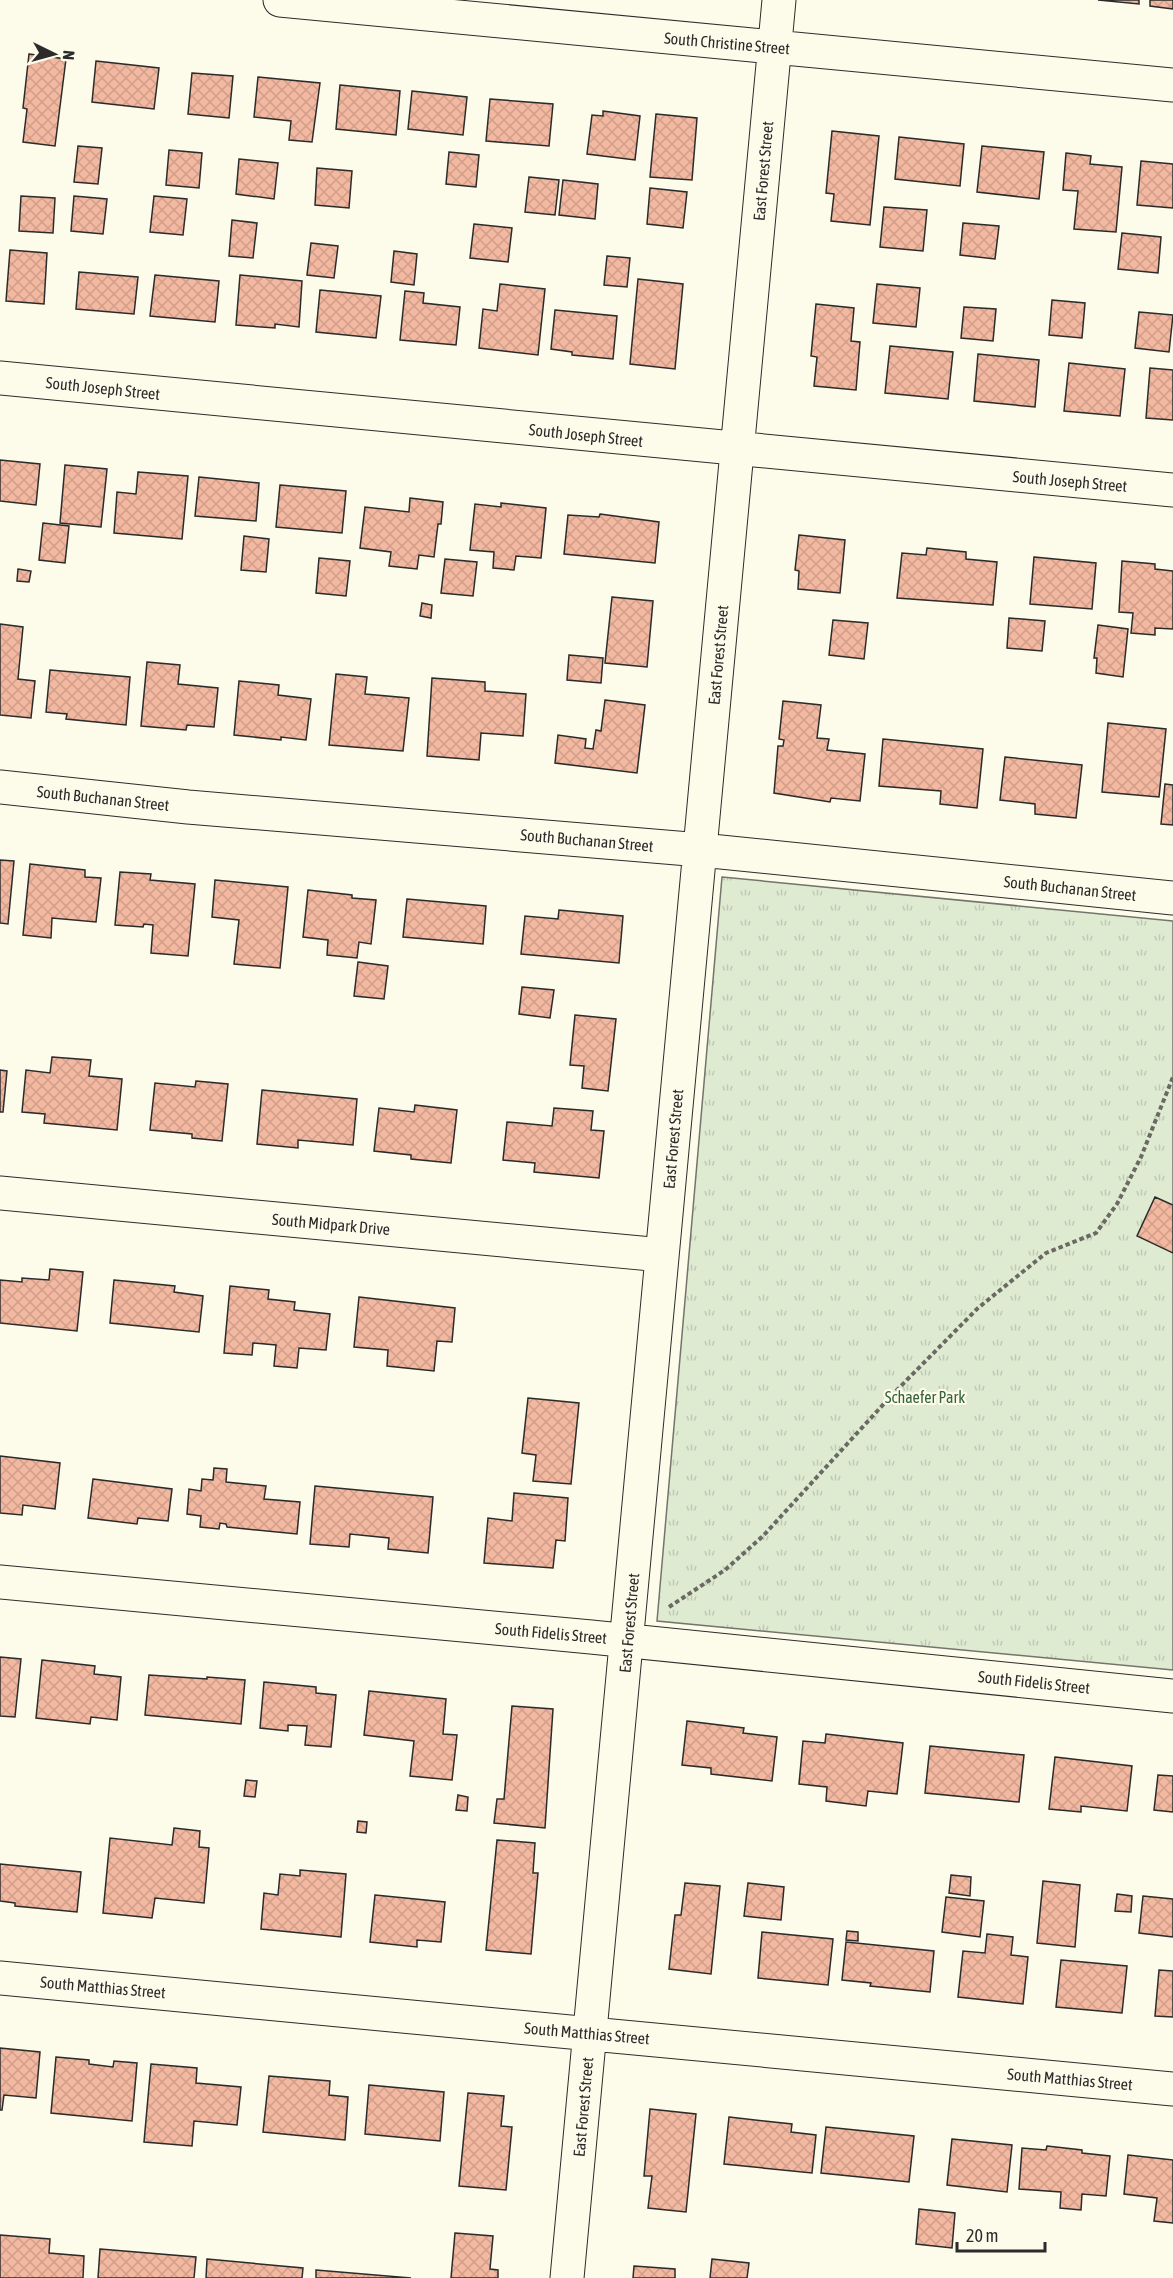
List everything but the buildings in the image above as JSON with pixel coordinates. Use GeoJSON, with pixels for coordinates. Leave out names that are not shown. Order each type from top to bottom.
{"type":"FeatureCollection","features":[{"type":"Feature","properties":{"kind":"street","name":"South Christine Street"},"geometry":{"type":"LineString","coordinates":[[280,0],[1173,85]]}},
{"type":"Feature","properties":{"kind":"street","name":"East Forest Street"},"geometry":{"type":"LineString","coordinates":[[567,2278],[779,0]]}},
{"type":"Feature","properties":{"kind":"street","name":"South Joseph Street"},"geometry":{"type":"LineString","coordinates":[[0,378],[1173,490]]}},
{"type":"Feature","properties":{"kind":"street","name":"South Buchanan Street"},"geometry":{"type":"LineString","coordinates":[[0,787],[188,807],[700,850],[1173,898]]}},
{"type":"Feature","properties":{"kind":"street","name":"South Midpark Drive"},"geometry":{"type":"LineString","coordinates":[[0,1193],[662,1256]]}},
{"type":"Feature","properties":{"kind":"street","name":"South Fidelis Street"},"geometry":{"type":"LineString","coordinates":[[0,1582],[627,1640],[1173,1696]]}},
{"type":"Feature","properties":{"kind":"street","name":"South Matthias Street"},"geometry":{"type":"LineString","coordinates":[[0,1977],[1173,2089]]}},
{"type":"Feature","properties":{"kind":"path"},"geometry":{"type":"LineString","coordinates":[[669,1607],[725,1570],[763,1536],[891,1396],[978,1308],[1047,1252],[1096,1233],[1117,1204],[1141,1157],[1173,1077]]}},
{"type":"Feature","properties":{"kind":"green space","name":"Schaefer Park"},"geometry":{"type":"Polygon","coordinates":[[[722,877],[1173,921],[1173,1670],[657,1621],[722,877]]]}}]}
